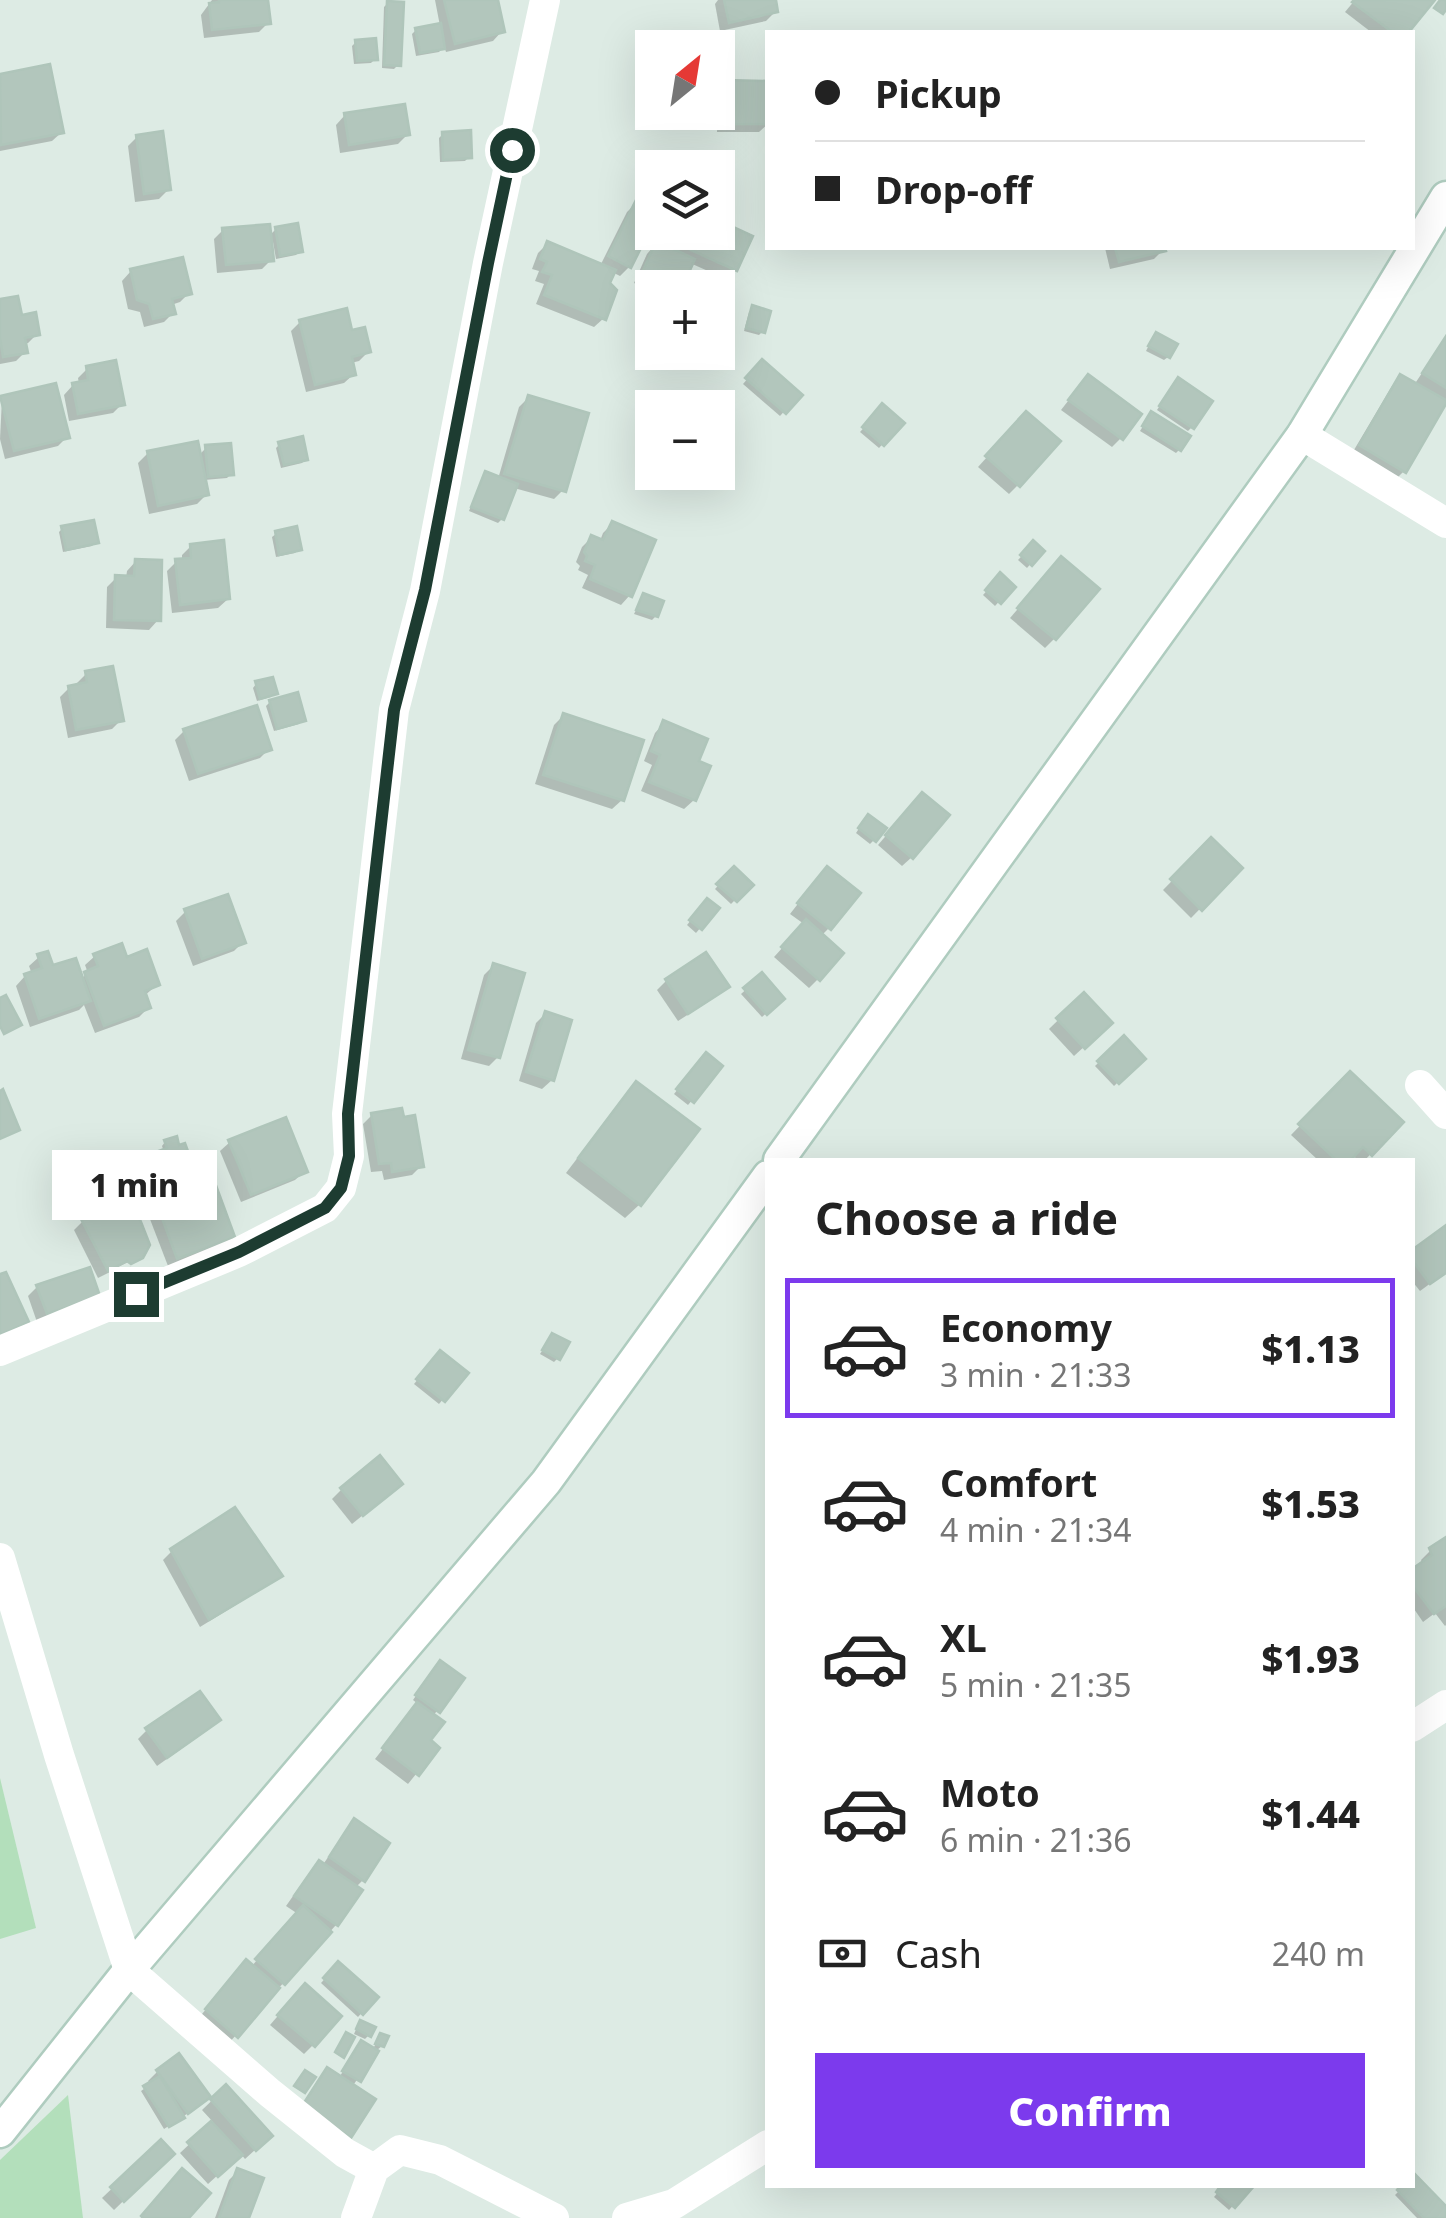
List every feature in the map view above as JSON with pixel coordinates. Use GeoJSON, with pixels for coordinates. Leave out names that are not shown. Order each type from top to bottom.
{"type":"FeatureCollection","features":[{"type":"Feature","properties":{"kind":"street"},"geometry":{"type":"LineString","coordinates":[[0,1351],[239,1252],[325,1208],[341,1188],[349,1156],[348,1114],[394,710],[425,590],[488,263],[545,0]]}},
{"type":"Feature","properties":{"kind":"street"},"geometry":{"type":"LineString","coordinates":[[1415,248],[1446,197]]}},
{"type":"Feature","properties":{"kind":"street"},"geometry":{"type":"LineString","coordinates":[[780,1158],[1302,435],[1414,250]]}},
{"type":"Feature","properties":{"kind":"street"},"geometry":{"type":"LineString","coordinates":[[1302,435],[1446,523]]}},
{"type":"Feature","properties":{"kind":"street"},"geometry":{"type":"LineString","coordinates":[[1420,1085],[1446,1114]]}},
{"type":"Feature","properties":{"kind":"street"},"geometry":{"type":"LineString","coordinates":[[0,2132],[129,1970],[546,1482],[765,1180]]}},
{"type":"Feature","properties":{"kind":"street"},"geometry":{"type":"LineString","coordinates":[[0,1558],[129,1970],[270,2093],[346,2153],[374,2169]]}},
{"type":"Feature","properties":{"kind":"street"},"geometry":{"type":"LineString","coordinates":[[1415,1725],[1446,1705]]}},
{"type":"Feature","properties":{"kind":"street"},"geometry":{"type":"LineString","coordinates":[[627,2218],[674,2204],[765,2148]]}},
{"type":"Feature","properties":{"kind":"street"},"geometry":{"type":"LineString","coordinates":[[356,2218],[374,2169],[400,2150],[440,2160],[554,2218]]}},
{"type":"Feature","properties":{"kind":"green space"},"geometry":{"type":"Polygon","coordinates":[[[0,1778],[36,1928],[0,1939],[0,1778]]]}},
{"type":"Feature","properties":{"kind":"green space"},"geometry":{"type":"Polygon","coordinates":[[[68,2095],[83,2218],[0,2218],[0,2160],[68,2095]]]}},
{"type":"Feature","properties":{"kind":"building"},"geometry":{"type":"Polygon","coordinates":[[[268,0],[271,24],[212,30],[209,3],[268,0]]]}},
{"type":"Feature","properties":{"kind":"building"},"geometry":{"type":"Polygon","coordinates":[[[444,0],[498,0],[505,32],[455,44],[444,0]]]}},
{"type":"Feature","properties":{"kind":"building"},"geometry":{"type":"Polygon","coordinates":[[[724,0],[776,0],[778,12],[729,23],[724,0]]]}},
{"type":"Feature","properties":{"kind":"building"},"geometry":{"type":"Polygon","coordinates":[[[1435,0],[1411,30],[1389,30],[1352,2],[1435,0]]]}},
{"type":"Feature","properties":{"kind":"building"},"geometry":{"type":"Polygon","coordinates":[[[1440,0],[1446,0],[1443,14],[1434,8],[1440,0]]]}},
{"type":"Feature","properties":{"kind":"building"},"geometry":{"type":"Polygon","coordinates":[[[387,1],[404,2],[401,66],[384,65],[387,1]]]}},
{"type":"Feature","properties":{"kind":"building"},"geometry":{"type":"Polygon","coordinates":[[[441,23],[445,49],[420,53],[415,28],[441,23]]]}},
{"type":"Feature","properties":{"kind":"building"},"geometry":{"type":"Polygon","coordinates":[[[376,38],[378,60],[357,61],[355,40],[376,38]]]}},
{"type":"Feature","properties":{"kind":"building"},"geometry":{"type":"Polygon","coordinates":[[[50,64],[64,133],[1,145],[0,74],[50,64]]]}},
{"type":"Feature","properties":{"kind":"building"},"geometry":{"type":"Polygon","coordinates":[[[735,80],[765,81],[765,124],[735,124],[735,80]]]}},
{"type":"Feature","properties":{"kind":"building"},"geometry":{"type":"Polygon","coordinates":[[[405,104],[410,135],[349,145],[344,113],[405,104]]]}},
{"type":"Feature","properties":{"kind":"building"},"geometry":{"type":"Polygon","coordinates":[[[471,130],[472,158],[443,160],[442,132],[471,130]]]}},
{"type":"Feature","properties":{"kind":"building"},"geometry":{"type":"Polygon","coordinates":[[[163,131],[171,190],[144,194],[136,135],[163,131]]]}},
{"type":"Feature","properties":{"kind":"building"},"geometry":{"type":"Polygon","coordinates":[[[635,202],[635,250],[640,250],[631,268],[608,256],[635,202]]]}},
{"type":"Feature","properties":{"kind":"building"},"geometry":{"type":"Polygon","coordinates":[[[298,223],[303,252],[280,256],[275,227],[298,223]]]}},
{"type":"Feature","properties":{"kind":"building"},"geometry":{"type":"Polygon","coordinates":[[[270,224],[274,261],[226,265],[222,228],[270,224]]]}},
{"type":"Feature","properties":{"kind":"building"},"geometry":{"type":"Polygon","coordinates":[[[735,228],[753,236],[735,270],[691,250],[735,250],[735,228]]]}},
{"type":"Feature","properties":{"kind":"building"},"geometry":{"type":"Polygon","coordinates":[[[547,241],[616,270],[610,283],[617,290],[606,320],[544,295],[552,275],[542,272],[547,262],[540,259],[547,241]]]}},
{"type":"Feature","properties":{"kind":"building"},"geometry":{"type":"Polygon","coordinates":[[[652,250],[676,250],[695,259],[690,270],[643,270],[652,250]]]}},
{"type":"Feature","properties":{"kind":"building"},"geometry":{"type":"Polygon","coordinates":[[[1116,250],[1166,251],[1119,262],[1116,250]]]}},
{"type":"Feature","properties":{"kind":"building"},"geometry":{"type":"Polygon","coordinates":[[[183,257],[192,294],[172,299],[176,314],[153,319],[149,304],[137,300],[130,269],[183,257]]]}},
{"type":"Feature","properties":{"kind":"building"},"geometry":{"type":"Polygon","coordinates":[[[18,296],[22,315],[36,312],[40,335],[25,338],[28,353],[3,357],[0,299],[18,296]]]}},
{"type":"Feature","properties":{"kind":"building"},"geometry":{"type":"Polygon","coordinates":[[[752,305],[771,311],[765,333],[746,328],[752,305]]]}},
{"type":"Feature","properties":{"kind":"building"},"geometry":{"type":"Polygon","coordinates":[[[347,308],[352,330],[365,327],[371,352],[352,357],[356,375],[315,385],[299,320],[347,308]]]}},
{"type":"Feature","properties":{"kind":"building"},"geometry":{"type":"Polygon","coordinates":[[[1156,332],[1178,344],[1170,358],[1148,346],[1156,332]]]}},
{"type":"Feature","properties":{"kind":"building"},"geometry":{"type":"Polygon","coordinates":[[[1446,336],[1446,388],[1422,373],[1446,336]]]}},
{"type":"Feature","properties":{"kind":"building"},"geometry":{"type":"Polygon","coordinates":[[[762,359],[803,395],[786,414],[745,378],[762,359]]]}},
{"type":"Feature","properties":{"kind":"building"},"geometry":{"type":"Polygon","coordinates":[[[116,360],[125,405],[78,414],[72,383],[88,380],[86,366],[116,360]]]}},
{"type":"Feature","properties":{"kind":"building"},"geometry":{"type":"Polygon","coordinates":[[[1088,374],[1142,414],[1123,440],[1068,400],[1088,374]]]}},
{"type":"Feature","properties":{"kind":"building"},"geometry":{"type":"Polygon","coordinates":[[[1400,374],[1446,400],[1406,473],[1359,445],[1400,374]]]}},
{"type":"Feature","properties":{"kind":"building"},"geometry":{"type":"Polygon","coordinates":[[[1178,377],[1213,401],[1194,429],[1159,406],[1178,377]]]}},
{"type":"Feature","properties":{"kind":"building"},"geometry":{"type":"Polygon","coordinates":[[[56,383],[70,438],[14,451],[0,396],[56,383]]]}},
{"type":"Feature","properties":{"kind":"building"},"geometry":{"type":"Polygon","coordinates":[[[528,395],[589,413],[566,492],[504,474],[528,395]]]}},
{"type":"Feature","properties":{"kind":"building"},"geometry":{"type":"Polygon","coordinates":[[[882,403],[905,423],[884,446],[862,427],[882,403]]]}},
{"type":"Feature","properties":{"kind":"building"},"geometry":{"type":"Polygon","coordinates":[[[1026,411],[1061,441],[1020,487],[985,456],[1026,411]]]}},
{"type":"Feature","properties":{"kind":"building"},"geometry":{"type":"Polygon","coordinates":[[[1151,411],[1191,436],[1181,451],[1142,426],[1151,411]]]}},
{"type":"Feature","properties":{"kind":"building"},"geometry":{"type":"Polygon","coordinates":[[[303,436],[308,460],[284,465],[278,442],[303,436]]]}},
{"type":"Feature","properties":{"kind":"building"},"geometry":{"type":"Polygon","coordinates":[[[198,441],[209,495],[158,506],[147,451],[198,441]]]}},
{"type":"Feature","properties":{"kind":"building"},"geometry":{"type":"Polygon","coordinates":[[[231,443],[234,475],[208,477],[205,445],[231,443]]]}},
{"type":"Feature","properties":{"kind":"building"},"geometry":{"type":"Polygon","coordinates":[[[485,471],[518,484],[504,520],[471,507],[485,471]]]}},
{"type":"Feature","properties":{"kind":"building"},"geometry":{"type":"Polygon","coordinates":[[[94,520],[99,543],[66,550],[61,526],[94,520]]]}},
{"type":"Feature","properties":{"kind":"building"},"geometry":{"type":"Polygon","coordinates":[[[612,521],[656,540],[632,597],[590,579],[595,565],[585,561],[591,535],[603,540],[612,521]]]}},
{"type":"Feature","properties":{"kind":"building"},"geometry":{"type":"Polygon","coordinates":[[[297,526],[302,550],[279,555],[275,531],[297,526]]]}},
{"type":"Feature","properties":{"kind":"building"},"geometry":{"type":"Polygon","coordinates":[[[224,540],[230,599],[180,605],[175,559],[191,558],[190,544],[224,540]]]}},
{"type":"Feature","properties":{"kind":"building"},"geometry":{"type":"Polygon","coordinates":[[[1033,540],[1045,551],[1032,566],[1020,555],[1033,540]]]}},
{"type":"Feature","properties":{"kind":"building"},"geometry":{"type":"Polygon","coordinates":[[[1061,556],[1100,589],[1056,640],[1017,608],[1061,556]]]}},
{"type":"Feature","properties":{"kind":"building"},"geometry":{"type":"Polygon","coordinates":[[[135,559],[162,560],[161,621],[114,620],[115,575],[134,576],[135,559]]]}},
{"type":"Feature","properties":{"kind":"building"},"geometry":{"type":"Polygon","coordinates":[[[1000,572],[1016,587],[1001,604],[985,590],[1000,572]]]}},
{"type":"Feature","properties":{"kind":"building"},"geometry":{"type":"Polygon","coordinates":[[[643,593],[664,601],[658,617],[636,610],[643,593]]]}},
{"type":"Feature","properties":{"kind":"building"},"geometry":{"type":"Polygon","coordinates":[[[113,666],[124,721],[76,730],[68,686],[87,682],[85,671],[113,666]]]}},
{"type":"Feature","properties":{"kind":"building"},"geometry":{"type":"Polygon","coordinates":[[[273,677],[278,694],[260,699],[255,681],[273,677]]]}},
{"type":"Feature","properties":{"kind":"building"},"geometry":{"type":"Polygon","coordinates":[[[298,692],[306,721],[277,729],[269,700],[298,692]]]}},
{"type":"Feature","properties":{"kind":"building"},"geometry":{"type":"Polygon","coordinates":[[[257,705],[272,750],[198,774],[183,729],[257,705]]]}},
{"type":"Feature","properties":{"kind":"building"},"geometry":{"type":"Polygon","coordinates":[[[563,713],[644,740],[624,801],[543,775],[563,713]]]}},
{"type":"Feature","properties":{"kind":"building"},"geometry":{"type":"Polygon","coordinates":[[[663,720],[708,739],[699,761],[711,766],[696,801],[649,782],[660,755],[651,751],[663,720]]]}},
{"type":"Feature","properties":{"kind":"building"},"geometry":{"type":"Polygon","coordinates":[[[922,792],[950,815],[913,859],[885,835],[922,792]]]}},
{"type":"Feature","properties":{"kind":"building"},"geometry":{"type":"Polygon","coordinates":[[[868,814],[887,828],[876,842],[858,828],[868,814]]]}},
{"type":"Feature","properties":{"kind":"building"},"geometry":{"type":"Polygon","coordinates":[[[1211,837],[1243,868],[1202,911],[1170,879],[1211,837]]]}},
{"type":"Feature","properties":{"kind":"building"},"geometry":{"type":"Polygon","coordinates":[[[734,866],[754,885],[737,902],[716,884],[734,866]]]}},
{"type":"Feature","properties":{"kind":"building"},"geometry":{"type":"Polygon","coordinates":[[[827,866],[861,893],[831,930],[797,903],[827,866]]]}},
{"type":"Feature","properties":{"kind":"building"},"geometry":{"type":"Polygon","coordinates":[[[228,894],[246,943],[202,959],[184,909],[228,894]]]}},
{"type":"Feature","properties":{"kind":"building"},"geometry":{"type":"Polygon","coordinates":[[[707,898],[720,908],[702,930],[689,920],[707,898]]]}},
{"type":"Feature","properties":{"kind":"building"},"geometry":{"type":"Polygon","coordinates":[[[806,919],[844,953],[820,981],[781,947],[806,919]]]}},
{"type":"Feature","properties":{"kind":"building"},"geometry":{"type":"Polygon","coordinates":[[[122,943],[127,957],[147,949],[160,985],[145,991],[151,1008],[104,1026],[84,972],[98,966],[93,954],[122,943]]]}},
{"type":"Feature","properties":{"kind":"building"},"geometry":{"type":"Polygon","coordinates":[[[48,951],[53,965],[76,958],[91,1001],[39,1019],[24,974],[42,968],[37,954],[48,951]]]}},
{"type":"Feature","properties":{"kind":"building"},"geometry":{"type":"Polygon","coordinates":[[[706,952],[730,987],[688,1014],[665,979],[706,952]]]}},
{"type":"Feature","properties":{"kind":"building"},"geometry":{"type":"Polygon","coordinates":[[[493,963],[525,973],[500,1058],[468,1050],[493,963]]]}},
{"type":"Feature","properties":{"kind":"building"},"geometry":{"type":"Polygon","coordinates":[[[762,972],[785,999],[767,1015],[743,988],[762,972]]]}},
{"type":"Feature","properties":{"kind":"building"},"geometry":{"type":"Polygon","coordinates":[[[1084,992],[1113,1023],[1085,1049],[1056,1018],[1084,992]]]}},
{"type":"Feature","properties":{"kind":"building"},"geometry":{"type":"Polygon","coordinates":[[[6,995],[22,1025],[4,1034],[0,1026],[0,998],[6,995]]]}},
{"type":"Feature","properties":{"kind":"building"},"geometry":{"type":"Polygon","coordinates":[[[545,1011],[572,1020],[554,1081],[526,1072],[545,1011]]]}},
{"type":"Feature","properties":{"kind":"building"},"geometry":{"type":"Polygon","coordinates":[[[1124,1035],[1146,1059],[1119,1084],[1097,1061],[1124,1035]]]}},
{"type":"Feature","properties":{"kind":"building"},"geometry":{"type":"Polygon","coordinates":[[[706,1052],[723,1066],[694,1103],[676,1089],[706,1052]]]}},
{"type":"Feature","properties":{"kind":"building"},"geometry":{"type":"Polygon","coordinates":[[[1350,1071],[1404,1122],[1372,1156],[1363,1147],[1353,1158],[1334,1158],[1298,1124],[1350,1071]]]}},
{"type":"Feature","properties":{"kind":"building"},"geometry":{"type":"Polygon","coordinates":[[[636,1081],[700,1129],[641,1206],[578,1158],[636,1081]]]}},
{"type":"Feature","properties":{"kind":"building"},"geometry":{"type":"Polygon","coordinates":[[[3,1089],[20,1130],[0,1139],[0,1091],[3,1089]]]}},
{"type":"Feature","properties":{"kind":"building"},"geometry":{"type":"Polygon","coordinates":[[[402,1108],[404,1117],[415,1115],[424,1167],[392,1172],[391,1163],[379,1164],[371,1113],[402,1108]]]}},
{"type":"Feature","properties":{"kind":"building"},"geometry":{"type":"Polygon","coordinates":[[[286,1117],[308,1172],[251,1195],[228,1140],[286,1117]]]}},
{"type":"Feature","properties":{"kind":"building"},"geometry":{"type":"Polygon","coordinates":[[[177,1136],[179,1145],[185,1143],[189,1154],[157,1164],[153,1153],[167,1148],[164,1140],[177,1136]]]}},
{"type":"Feature","properties":{"kind":"building"},"geometry":{"type":"Polygon","coordinates":[[[214,1180],[235,1237],[177,1259],[156,1202],[214,1180]]]}},
{"type":"Feature","properties":{"kind":"building"},"geometry":{"type":"Polygon","coordinates":[[[130,1194],[150,1245],[143,1258],[108,1271],[81,1219],[130,1194]]]}},
{"type":"Feature","properties":{"kind":"building"},"geometry":{"type":"Polygon","coordinates":[[[1446,1225],[1446,1273],[1430,1284],[1415,1264],[1415,1248],[1446,1225]]]}},
{"type":"Feature","properties":{"kind":"building"},"geometry":{"type":"Polygon","coordinates":[[[90,1267],[100,1296],[47,1314],[36,1285],[90,1267]]]}},
{"type":"Feature","properties":{"kind":"building"},"geometry":{"type":"Polygon","coordinates":[[[6,1272],[29,1322],[0,1335],[0,1274],[6,1272]]]}},
{"type":"Feature","properties":{"kind":"building"},"geometry":{"type":"Polygon","coordinates":[[[552,1333],[570,1342],[560,1360],[542,1350],[552,1333]]]}},
{"type":"Feature","properties":{"kind":"building"},"geometry":{"type":"Polygon","coordinates":[[[440,1350],[469,1373],[445,1402],[416,1379],[440,1350]]]}},
{"type":"Feature","properties":{"kind":"building"},"geometry":{"type":"Polygon","coordinates":[[[380,1455],[403,1484],[363,1516],[340,1488],[380,1455]]]}},
{"type":"Feature","properties":{"kind":"building"},"geometry":{"type":"Polygon","coordinates":[[[235,1507],[283,1576],[209,1620],[170,1549],[235,1507]]]}},
{"type":"Feature","properties":{"kind":"building"},"geometry":{"type":"Polygon","coordinates":[[[1446,1537],[1446,1606],[1434,1614],[1415,1589],[1415,1567],[1432,1555],[1429,1548],[1446,1537]]]}},
{"type":"Feature","properties":{"kind":"building"},"geometry":{"type":"Polygon","coordinates":[[[440,1660],[465,1678],[440,1713],[415,1695],[440,1660]]]}},
{"type":"Feature","properties":{"kind":"building"},"geometry":{"type":"Polygon","coordinates":[[[200,1691],[221,1720],[167,1758],[145,1728],[200,1691]]]}},
{"type":"Feature","properties":{"kind":"building"},"geometry":{"type":"Polygon","coordinates":[[[417,1702],[445,1722],[431,1740],[440,1748],[419,1776],[382,1748],[417,1702]]]}},
{"type":"Feature","properties":{"kind":"building"},"geometry":{"type":"Polygon","coordinates":[[[354,1818],[390,1843],[365,1882],[329,1857],[354,1818]]]}},
{"type":"Feature","properties":{"kind":"building"},"geometry":{"type":"Polygon","coordinates":[[[319,1860],[363,1890],[338,1926],[294,1896],[319,1860]]]}},
{"type":"Feature","properties":{"kind":"building"},"geometry":{"type":"Polygon","coordinates":[[[303,1905],[332,1932],[285,1985],[255,1959],[303,1905]]]}},
{"type":"Feature","properties":{"kind":"building"},"geometry":{"type":"Polygon","coordinates":[[[246,1959],[280,1988],[238,2038],[205,2009],[246,1959]]]}},
{"type":"Feature","properties":{"kind":"building"},"geometry":{"type":"Polygon","coordinates":[[[338,1961],[379,1997],[363,2015],[323,1978],[338,1961]]]}},
{"type":"Feature","properties":{"kind":"building"},"geometry":{"type":"Polygon","coordinates":[[[305,1983],[342,2016],[315,2047],[277,2015],[305,1983]]]}},
{"type":"Feature","properties":{"kind":"building"},"geometry":{"type":"Polygon","coordinates":[[[360,2020],[376,2027],[371,2037],[356,2029],[360,2020]]]}},
{"type":"Feature","properties":{"kind":"building"},"geometry":{"type":"Polygon","coordinates":[[[346,2032],[355,2037],[344,2058],[335,2052],[346,2032]]]}},
{"type":"Feature","properties":{"kind":"building"},"geometry":{"type":"Polygon","coordinates":[[[380,2033],[389,2036],[384,2047],[375,2044],[380,2033]]]}},
{"type":"Feature","properties":{"kind":"building"},"geometry":{"type":"Polygon","coordinates":[[[361,2040],[379,2051],[361,2082],[342,2071],[361,2040]]]}},
{"type":"Feature","properties":{"kind":"building"},"geometry":{"type":"Polygon","coordinates":[[[179,2053],[211,2097],[188,2114],[156,2070],[179,2053]]]}},
{"type":"Feature","properties":{"kind":"building"},"geometry":{"type":"Polygon","coordinates":[[[327,2067],[376,2099],[351,2138],[302,2106],[327,2067]]]}},
{"type":"Feature","properties":{"kind":"building"},"geometry":{"type":"Polygon","coordinates":[[[305,2070],[316,2077],[305,2093],[294,2086],[305,2070]]]}},
{"type":"Feature","properties":{"kind":"building"},"geometry":{"type":"Polygon","coordinates":[[[160,2076],[185,2118],[169,2127],[143,2086],[160,2076]]]}},
{"type":"Feature","properties":{"kind":"building"},"geometry":{"type":"Polygon","coordinates":[[[226,2084],[273,2136],[256,2151],[210,2099],[226,2084]]]}},
{"type":"Feature","properties":{"kind":"building"},"geometry":{"type":"Polygon","coordinates":[[[211,2121],[243,2155],[218,2177],[187,2142],[211,2121]]]}},
{"type":"Feature","properties":{"kind":"building"},"geometry":{"type":"Polygon","coordinates":[[[161,2139],[175,2154],[124,2202],[110,2187],[161,2139]]]}},
{"type":"Feature","properties":{"kind":"building"},"geometry":{"type":"Polygon","coordinates":[[[182,2168],[211,2193],[189,2218],[143,2218],[141,2216],[182,2168]]]}},
{"type":"Feature","properties":{"kind":"building"},"geometry":{"type":"Polygon","coordinates":[[[237,2168],[264,2178],[249,2218],[219,2218],[237,2168]]]}},
{"type":"Feature","properties":{"kind":"building"},"geometry":{"type":"Polygon","coordinates":[[[1415,2174],[1446,2206],[1446,2218],[1424,2218],[1397,2190],[1415,2188],[1415,2174]]]}},
{"type":"Feature","properties":{"kind":"building"},"geometry":{"type":"Polygon","coordinates":[[[1219,2188],[1252,2188],[1235,2208],[1216,2192],[1219,2188]]]}},
{"type":"Feature","properties":{"kind":"route"},"geometry":{"type":"LineString","coordinates":[[136,1294],[239,1252],[325,1208],[341,1188],[349,1156],[348,1114],[394,710],[425,590],[512,150]]}}]}
